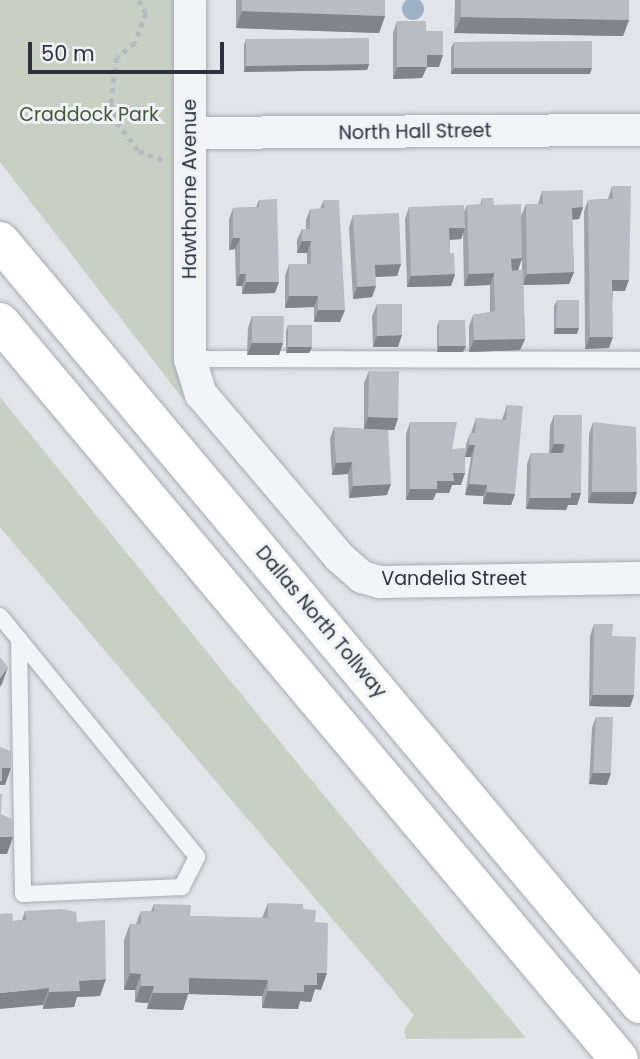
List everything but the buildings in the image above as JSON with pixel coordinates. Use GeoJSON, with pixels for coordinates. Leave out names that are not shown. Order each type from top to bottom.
{"type":"FeatureCollection","features":[{"type":"Feature","properties":{"kind":"highway","name":"Dallas North Tollway"},"geometry":{"type":"LineString","coordinates":[[0,241],[640,1004]]}},
{"type":"Feature","properties":{"kind":"highway"},"geometry":{"type":"LineString","coordinates":[[0,322],[13,345],[619,1059]]}},
{"type":"Feature","properties":{"kind":"street","name":"Hawthorne Avenue"},"geometry":{"type":"LineString","coordinates":[[190,0],[191,369]]}},
{"type":"Feature","properties":{"kind":"street","name":"North Hall Street"},"geometry":{"type":"LineString","coordinates":[[191,133],[640,130]]}},
{"type":"Feature","properties":{"kind":"street","name":"Vandelia Street"},"geometry":{"type":"LineString","coordinates":[[191,369],[330,547],[362,577],[380,582],[640,578]]}},
{"type":"Feature","properties":{"kind":"lane"},"geometry":{"type":"LineString","coordinates":[[191,369],[640,360]]}},
{"type":"Feature","properties":{"kind":"lane"},"geometry":{"type":"LineString","coordinates":[[0,616],[19,639],[197,857],[182,887],[23,894],[19,639]]}},
{"type":"Feature","properties":{"kind":"path"},"geometry":{"type":"LineString","coordinates":[[139,0],[146,13],[135,43],[117,58],[111,103],[117,122],[139,152],[167,162]]}},
{"type":"Feature","properties":{"kind":"green space","name":"Craddock Park"},"geometry":{"type":"Polygon","coordinates":[[[0,0],[178,0],[183,399],[0,162],[0,0]]]}},
{"type":"Feature","properties":{"kind":"green space"},"geometry":{"type":"Polygon","coordinates":[[[0,397],[303,770],[526,1038],[406,1039],[404,1030],[414,1015],[0,527],[0,397]]]}},
{"type":"Feature","properties":{"kind":"water"},"geometry":{"type":"Polygon","coordinates":[[[413,-2],[421,1],[424,9],[421,17],[413,20],[405,17],[402,9],[405,1],[413,-2]]]}}]}
